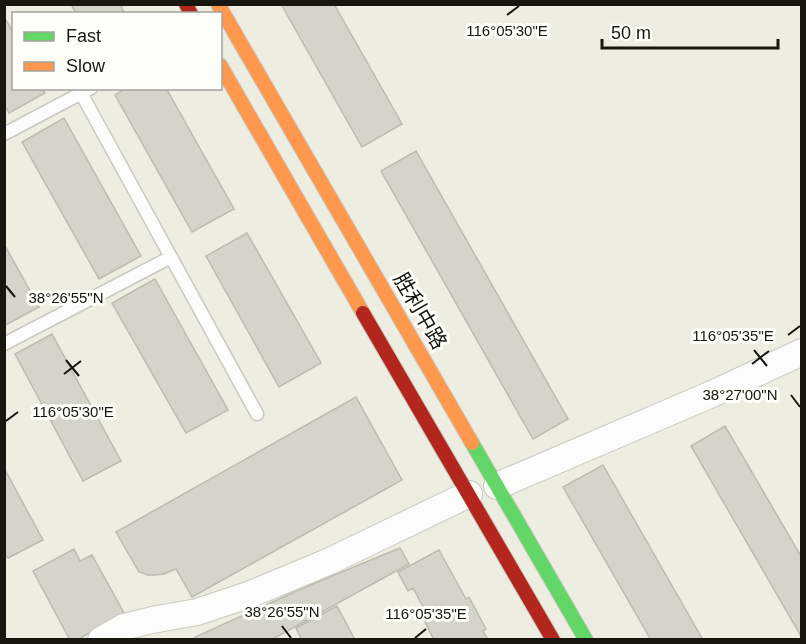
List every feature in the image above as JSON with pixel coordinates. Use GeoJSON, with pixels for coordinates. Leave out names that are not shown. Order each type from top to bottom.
{"type":"FeatureCollection","features":[{"type":"Feature","properties":{"kind":"street","name":"胜利中路"},"geometry":{"type":"LineString","coordinates":[[218,4],[585,639]]}},
{"type":"Feature","properties":{"kind":"street"},"geometry":{"type":"LineString","coordinates":[[222,68],[553,639]]}},
{"type":"Feature","properties":{"kind":"street"},"geometry":{"type":"LineString","coordinates":[[497,486],[712,394],[801,352]]}},
{"type":"Feature","properties":{"kind":"street"},"geometry":{"type":"LineString","coordinates":[[101,639],[124,627],[197,612],[251,594],[330,561],[469,494]]}},
{"type":"Feature","properties":{"kind":"lane"},"geometry":{"type":"LineString","coordinates":[[4,134],[86,91],[171,257],[257,414]]}},
{"type":"Feature","properties":{"kind":"lane"},"geometry":{"type":"LineString","coordinates":[[4,344],[171,257]]}},
{"type":"Feature","properties":{"kind":"building"},"geometry":{"type":"Polygon","coordinates":[[[71,4],[120,4],[124,12],[75,12],[71,4]]]}},
{"type":"Feature","properties":{"kind":"building"},"geometry":{"type":"Polygon","coordinates":[[[281,4],[334,4],[402,124],[362,147],[281,4]]]}},
{"type":"Feature","properties":{"kind":"building"},"geometry":{"type":"Polygon","coordinates":[[[4,17],[12,31],[12,90],[43,90],[45,93],[9,113],[4,104],[4,17]]]}},
{"type":"Feature","properties":{"kind":"building"},"geometry":{"type":"Polygon","coordinates":[[[123,90],[167,90],[234,209],[192,232],[115,95],[123,90]]]}},
{"type":"Feature","properties":{"kind":"building"},"geometry":{"type":"Polygon","coordinates":[[[64,118],[141,256],[99,279],[22,142],[64,118]]]}},
{"type":"Feature","properties":{"kind":"building"},"geometry":{"type":"Polygon","coordinates":[[[416,151],[568,419],[533,439],[381,171],[416,151]]]}},
{"type":"Feature","properties":{"kind":"building"},"geometry":{"type":"Polygon","coordinates":[[[247,233],[321,363],[279,387],[206,256],[247,233]]]}},
{"type":"Feature","properties":{"kind":"building"},"geometry":{"type":"Polygon","coordinates":[[[4,244],[39,307],[4,326],[4,244]]]}},
{"type":"Feature","properties":{"kind":"building"},"geometry":{"type":"Polygon","coordinates":[[[155,279],[228,410],[186,433],[112,303],[155,279]]]}},
{"type":"Feature","properties":{"kind":"building"},"geometry":{"type":"Polygon","coordinates":[[[52,334],[121,461],[83,481],[15,354],[52,334]]]}},
{"type":"Feature","properties":{"kind":"building"},"geometry":{"type":"Polygon","coordinates":[[[356,397],[402,480],[192,597],[176,569],[155,575],[139,572],[116,532],[356,397]]]}},
{"type":"Feature","properties":{"kind":"building"},"geometry":{"type":"Polygon","coordinates":[[[725,426],[802,558],[802,638],[691,446],[725,426]]]}},
{"type":"Feature","properties":{"kind":"building"},"geometry":{"type":"Polygon","coordinates":[[[603,465],[703,640],[651,640],[563,487],[603,465]]]}},
{"type":"Feature","properties":{"kind":"building"},"geometry":{"type":"Polygon","coordinates":[[[4,468],[43,540],[8,558],[4,552],[4,468]]]}},
{"type":"Feature","properties":{"kind":"building"},"geometry":{"type":"Polygon","coordinates":[[[400,548],[409,564],[271,640],[197,640],[195,637],[308,586],[400,548]]]}},
{"type":"Feature","properties":{"kind":"building"},"geometry":{"type":"Polygon","coordinates":[[[74,549],[80,561],[92,555],[124,613],[77,640],[70,640],[33,571],[74,549]]]}},
{"type":"Feature","properties":{"kind":"building"},"geometry":{"type":"Polygon","coordinates":[[[439,550],[466,599],[469,597],[486,629],[483,631],[488,640],[434,640],[424,620],[429,618],[413,588],[408,591],[398,572],[439,550]]]}},
{"type":"Feature","properties":{"kind":"building"},"geometry":{"type":"Polygon","coordinates":[[[337,606],[355,640],[302,640],[296,628],[337,606]]]}},
{"type":"Feature","properties":{"kind":"traffic: fast"},"geometry":{"type":"LineString","coordinates":[[472,443],[586,640]]}},
{"type":"Feature","properties":{"kind":"traffic: slow"},"geometry":{"type":"LineString","coordinates":[[218,4],[472,443]]}},
{"type":"Feature","properties":{"kind":"traffic: slow"},"geometry":{"type":"LineString","coordinates":[[222,68],[363,313]]}},
{"type":"Feature","properties":{"kind":"traffic: jam"},"geometry":{"type":"LineString","coordinates":[[186,4],[190,12]]}},
{"type":"Feature","properties":{"kind":"traffic: jam"},"geometry":{"type":"LineString","coordinates":[[363,313],[553,640]]}}]}
